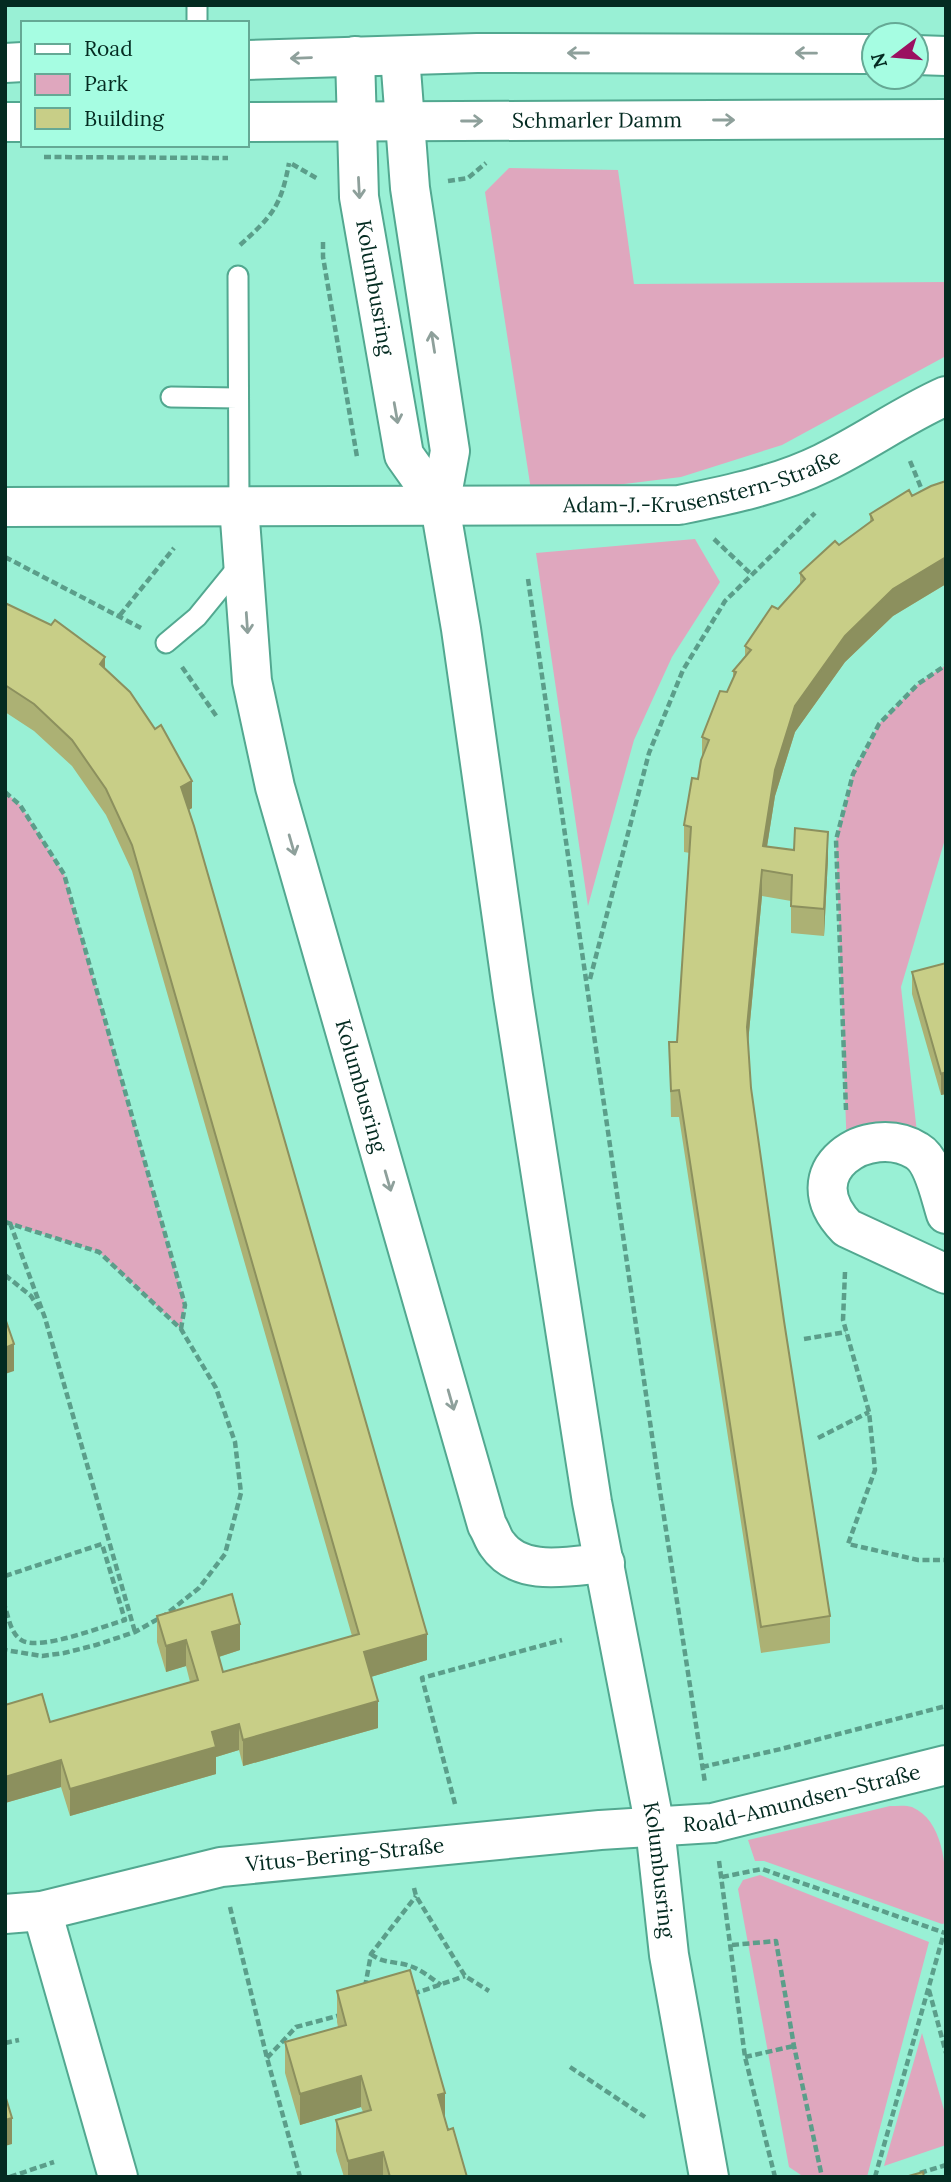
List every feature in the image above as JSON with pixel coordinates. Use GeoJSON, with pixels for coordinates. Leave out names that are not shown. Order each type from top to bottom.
{"type":"FeatureCollection","features":[{"type":"Feature","properties":{"kind":"street"},"geometry":{"type":"LineString","coordinates":[[248,60],[477,53],[860,54]]}},
{"type":"Feature","properties":{"kind":"street","name":"Kolumbusring"},"geometry":{"type":"LineString","coordinates":[[400,55],[410,188],[450,451],[440,506],[461,629],[513,996],[592,1502],[655,1826],[669,1955],[709,2177]]}},
{"type":"Feature","properties":{"kind":"street","name":"Kolumbusring"},"geometry":{"type":"LineString","coordinates":[[355,56],[359,197],[404,456],[440,506]]}},
{"type":"Feature","properties":{"kind":"street","name":"Schmarler Damm"},"geometry":{"type":"LineString","coordinates":[[248,122],[946,119]]}},
{"type":"Feature","properties":{"kind":"street"},"geometry":{"type":"LineString","coordinates":[[5,122],[21,135]]}},
{"type":"Feature","properties":{"kind":"street","name":"Adam-J.-Krusenstern-Straße"},"geometry":{"type":"LineString","coordinates":[[440,506],[679,505],[769,485],[821,464],[922,406],[946,396]]}},
{"type":"Feature","properties":{"kind":"street","name":"Kolumbusring"},"geometry":{"type":"LineString","coordinates":[[239,506],[252,681],[275,787],[487,1525],[498,1547],[521,1564],[550,1568],[605,1563]]}},
{"type":"Feature","properties":{"kind":"street"},"geometry":{"type":"LineString","coordinates":[[5,507],[440,506]]}},
{"type":"Feature","properties":{"kind":"street"},"geometry":{"type":"LineString","coordinates":[[946,1214],[934,1173],[919,1152],[898,1144],[877,1143],[847,1153],[834,1163],[828,1179],[828,1198],[835,1216],[847,1228],[946,1274]]}},
{"type":"Feature","properties":{"kind":"street","name":"Roald-Amundsen-Straße"},"geometry":{"type":"LineString","coordinates":[[655,1826],[713,1823],[944,1771]]}},
{"type":"Feature","properties":{"kind":"street","name":"Vitus-Bering-Straße"},"geometry":{"type":"LineString","coordinates":[[118,2177],[24,1913],[221,1867],[655,1826]]}},
{"type":"Feature","properties":{"kind":"lane"},"geometry":{"type":"LineString","coordinates":[[238,276],[239,506]]}},
{"type":"Feature","properties":{"kind":"lane"},"geometry":{"type":"LineString","coordinates":[[171,397],[238,398]]}},
{"type":"Feature","properties":{"kind":"lane"},"geometry":{"type":"LineString","coordinates":[[166,643],[197,617],[243,561]]}},
{"type":"Feature","properties":{"kind":"path"},"geometry":{"type":"LineString","coordinates":[[108,147],[234,158]]}},
{"type":"Feature","properties":{"kind":"path"},"geometry":{"type":"LineString","coordinates":[[233,251],[269,218],[280,201],[289,162]]}},
{"type":"Feature","properties":{"kind":"path"},"geometry":{"type":"LineString","coordinates":[[323,230],[323,257],[357,457]]}},
{"type":"Feature","properties":{"kind":"path"},"geometry":{"type":"LineString","coordinates":[[894,423],[926,500]]}},
{"type":"Feature","properties":{"kind":"path"},"geometry":{"type":"LineString","coordinates":[[589,984],[649,753],[683,670],[725,601],[817,510],[821,464]]}},
{"type":"Feature","properties":{"kind":"path"},"geometry":{"type":"LineString","coordinates":[[120,615],[175,547]]}},
{"type":"Feature","properties":{"kind":"path"},"geometry":{"type":"LineString","coordinates":[[5,558],[120,615],[166,643],[201,698],[218,718]]}},
{"type":"Feature","properties":{"kind":"path"},"geometry":{"type":"LineString","coordinates":[[528,579],[589,984],[660,1491],[702,1767],[722,1877],[746,2057],[775,2177]]}},
{"type":"Feature","properties":{"kind":"path"},"geometry":{"type":"LineString","coordinates":[[847,1153],[836,840],[853,775],[879,724],[918,684],[946,665]]}},
{"type":"Feature","properties":{"kind":"path"},"geometry":{"type":"LineString","coordinates":[[5,792],[20,805],[64,874],[185,1305],[181,1329]]}},
{"type":"Feature","properties":{"kind":"path"},"geometry":{"type":"LineString","coordinates":[[5,1650],[42,1656],[96,1646],[135,1632],[165,1615],[199,1588],[225,1554],[242,1493],[235,1442],[216,1388],[181,1329],[99,1252],[8,1222]]}},
{"type":"Feature","properties":{"kind":"path"},"geometry":{"type":"LineString","coordinates":[[8,1222],[45,1318],[135,1632]]}},
{"type":"Feature","properties":{"kind":"path"},"geometry":{"type":"LineString","coordinates":[[847,1228],[843,1320],[869,1412],[876,1470],[848,1544],[918,1560],[946,1560]]}},
{"type":"Feature","properties":{"kind":"path"},"geometry":{"type":"LineString","coordinates":[[5,1275],[31,1296],[45,1318]]}},
{"type":"Feature","properties":{"kind":"path"},"geometry":{"type":"LineString","coordinates":[[804,1339],[846,1332]]}},
{"type":"Feature","properties":{"kind":"path"},"geometry":{"type":"LineString","coordinates":[[818,1438],[869,1412]]}},
{"type":"Feature","properties":{"kind":"path"},"geometry":{"type":"LineString","coordinates":[[5,1576],[102,1544],[125,1619],[79,1635],[35,1643],[25,1642],[17,1636],[5,1608]]}},
{"type":"Feature","properties":{"kind":"path"},"geometry":{"type":"LineString","coordinates":[[456,1812],[451,1782],[422,1678],[562,1640]]}},
{"type":"Feature","properties":{"kind":"path"},"geometry":{"type":"LineString","coordinates":[[702,1767],[946,1706]]}},
{"type":"Feature","properties":{"kind":"path"},"geometry":{"type":"LineString","coordinates":[[722,1877],[762,1869],[945,1933],[875,2177]]}},
{"type":"Feature","properties":{"kind":"path"},"geometry":{"type":"LineString","coordinates":[[413,1885],[416,1896],[465,1976],[489,1991]]}},
{"type":"Feature","properties":{"kind":"path"},"geometry":{"type":"LineString","coordinates":[[364,1995],[371,1954],[416,1896]]}},
{"type":"Feature","properties":{"kind":"path"},"geometry":{"type":"LineString","coordinates":[[227,1897],[300,2177]]}},
{"type":"Feature","properties":{"kind":"path"},"geometry":{"type":"LineString","coordinates":[[732,1945],[776,1941],[794,2046],[822,2177]]}},
{"type":"Feature","properties":{"kind":"path"},"geometry":{"type":"LineString","coordinates":[[371,1954],[383,1961],[406,1964],[418,1969],[441,1986]]}},
{"type":"Feature","properties":{"kind":"path"},"geometry":{"type":"LineString","coordinates":[[401,1997],[465,1976]]}},
{"type":"Feature","properties":{"kind":"path"},"geometry":{"type":"LineString","coordinates":[[929,1987],[946,2053]]}},
{"type":"Feature","properties":{"kind":"path"},"geometry":{"type":"LineString","coordinates":[[267,2058],[296,2027],[348,2012]]}},
{"type":"Feature","properties":{"kind":"path"},"geometry":{"type":"LineString","coordinates":[[5,2043],[19,2040]]}},
{"type":"Feature","properties":{"kind":"path"},"geometry":{"type":"LineString","coordinates":[[746,2057],[794,2046]]}},
{"type":"Feature","properties":{"kind":"path"},"geometry":{"type":"LineString","coordinates":[[570,2067],[645,2117]]}},
{"type":"Feature","properties":{"kind":"path"},"geometry":{"type":"LineString","coordinates":[[10,2177],[54,2162]]}},
{"type":"Feature","properties":{"kind":"path"},"geometry":{"type":"LineString","coordinates":[[908,2177],[946,2165]]}},
{"type":"Feature","properties":{"kind":"green space"},"geometry":{"type":"Polygon","coordinates":[[[509,168],[618,170],[634,284],[946,282],[946,356],[782,445],[681,477],[608,486],[531,490],[485,192],[509,168]]]}},
{"type":"Feature","properties":{"kind":"green space"},"geometry":{"type":"Polygon","coordinates":[[[695,539],[720,582],[672,657],[634,740],[588,906],[536,553],[695,539]]]}},
{"type":"Feature","properties":{"kind":"green space"},"geometry":{"type":"Polygon","coordinates":[[[946,665],[946,836],[901,987],[919,1151],[847,1153],[836,840],[853,774],[879,724],[918,684],[946,665]]]}},
{"type":"Feature","properties":{"kind":"green space"},"geometry":{"type":"Polygon","coordinates":[[[5,792],[20,805],[64,874],[185,1305],[181,1329],[99,1252],[5,1222],[5,792]]]}},
{"type":"Feature","properties":{"kind":"green space"},"geometry":{"type":"Polygon","coordinates":[[[890,1806],[912,1807],[925,1815],[934,1828],[944,1859],[946,1923],[942,1924],[764,1861],[755,1861],[748,1840],[890,1806]]]}},
{"type":"Feature","properties":{"kind":"green space"},"geometry":{"type":"Polygon","coordinates":[[[760,1875],[929,1942],[867,2177],[804,2177],[789,2167],[738,1889],[743,1880],[760,1875]]]}},
{"type":"Feature","properties":{"kind":"green space"},"geometry":{"type":"Polygon","coordinates":[[[922,2033],[946,2117],[946,2145],[884,2166],[922,2033]]]}},
{"type":"Feature","properties":{"kind":"building"},"geometry":{"type":"Polygon","coordinates":[[[946,481],[946,557],[893,589],[845,636],[795,706],[775,770],[763,846],[794,850],[795,828],[828,832],[824,909],[791,906],[792,875],[762,870],[747,1027],[751,1088],[830,1616],[761,1627],[679,1090],[671,1091],[669,1042],[677,1042],[691,827],[684,825],[692,778],[698,779],[701,760],[709,740],[702,737],[720,691],[727,692],[736,672],[733,671],[751,650],[745,646],[772,606],[778,609],[805,579],[800,573],[835,541],[839,545],[873,520],[870,514],[909,490],[912,496],[946,481]]]}},
{"type":"Feature","properties":{"kind":"building"},"geometry":{"type":"Polygon","coordinates":[[[5,603],[51,625],[55,620],[105,657],[100,664],[130,692],[155,729],[161,725],[192,781],[181,787],[427,1634],[364,1652],[378,1701],[243,1740],[239,1724],[212,1732],[216,1747],[70,1789],[61,1760],[5,1777],[5,1705],[42,1694],[50,1722],[198,1680],[186,1640],[166,1646],[157,1616],[232,1594],[240,1624],[212,1632],[223,1672],[359,1634],[132,845],[106,789],[72,740],[34,704],[5,685],[5,603]]]}},
{"type":"Feature","properties":{"kind":"building"},"geometry":{"type":"Polygon","coordinates":[[[946,963],[946,1072],[941,1074],[912,972],[946,963]]]}},
{"type":"Feature","properties":{"kind":"building"},"geometry":{"type":"Polygon","coordinates":[[[5,1318],[14,1344],[5,1348],[5,1318]]]}},
{"type":"Feature","properties":{"kind":"building"},"geometry":{"type":"Polygon","coordinates":[[[410,1970],[445,2093],[438,2095],[448,2130],[453,2128],[467,2177],[390,2177],[383,2152],[348,2161],[336,2120],[371,2110],[361,2076],[300,2094],[285,2042],[346,2025],[337,1991],[410,1970]]]}},
{"type":"Feature","properties":{"kind":"building"},"geometry":{"type":"Polygon","coordinates":[[[5,2095],[12,2118],[5,2120],[5,2095]]]}},
{"type":"Feature","properties":{"kind":"building"},"geometry":{"type":"Polygon","coordinates":[[[923,2172],[924,2177],[905,2177],[923,2172]]]}}]}
